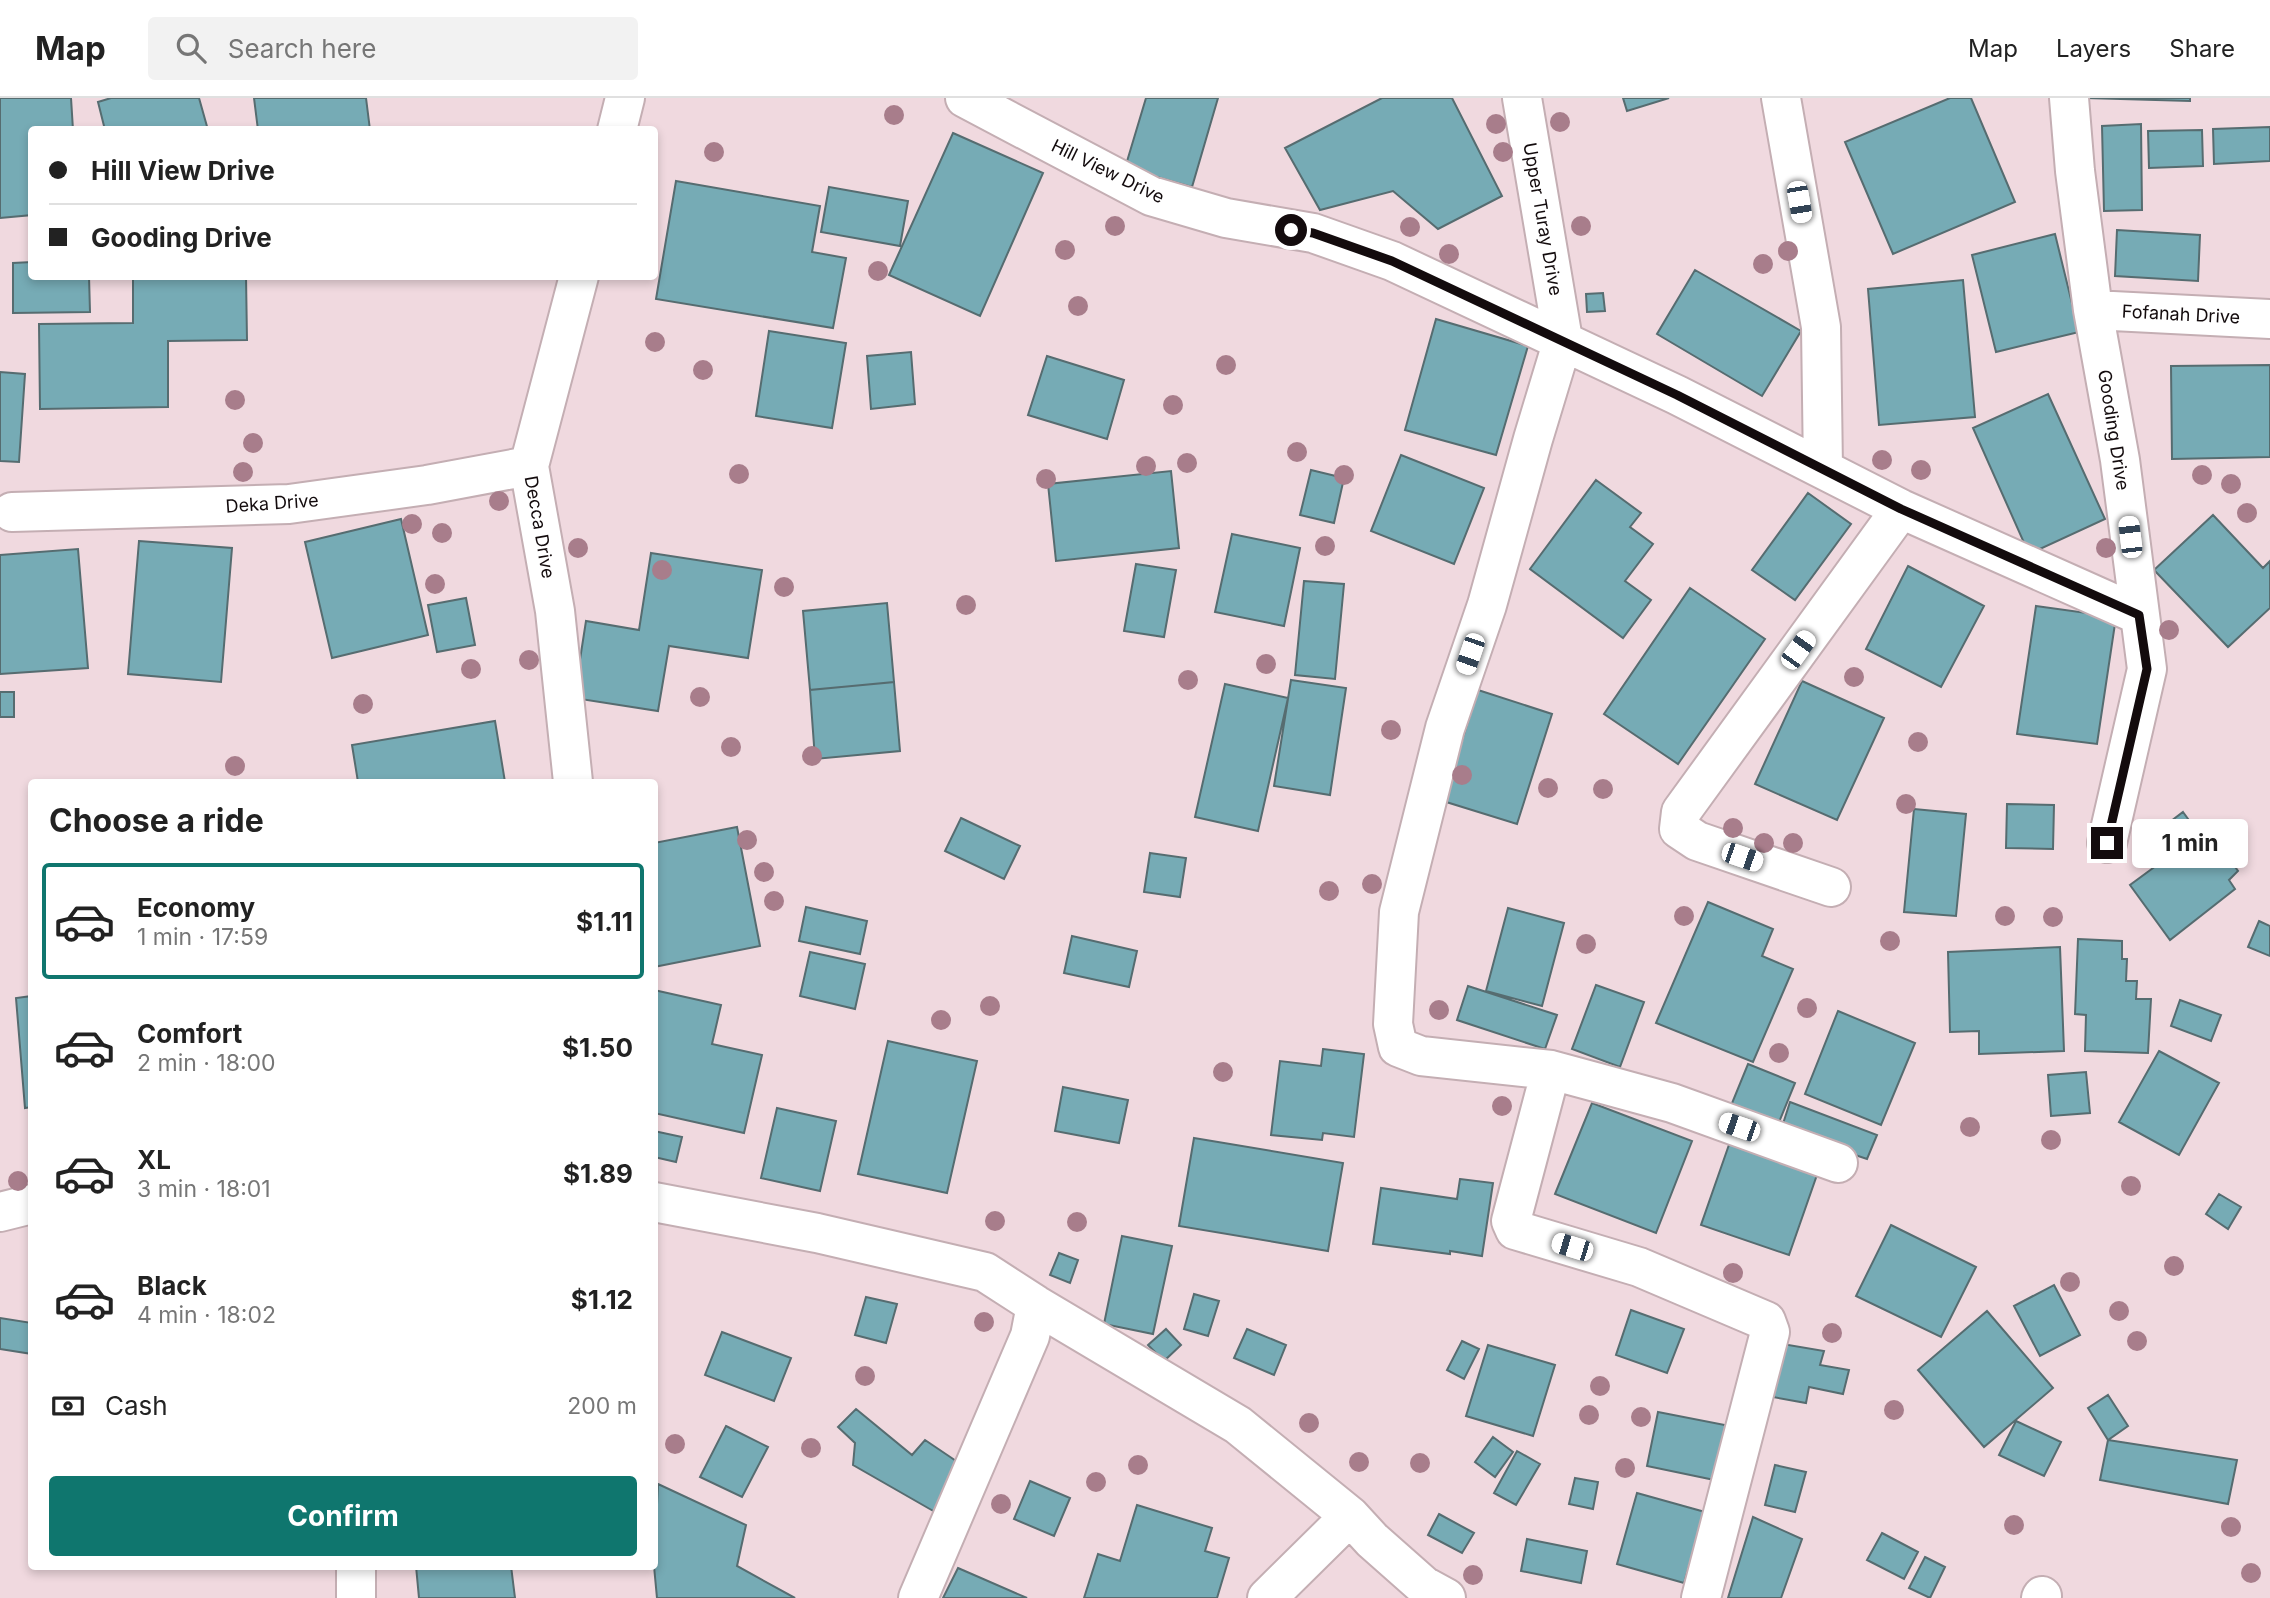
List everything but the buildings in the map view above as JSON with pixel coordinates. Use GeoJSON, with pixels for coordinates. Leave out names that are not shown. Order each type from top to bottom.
{"type":"FeatureCollection","features":[{"type":"Feature","properties":{"kind":"street"},"geometry":{"type":"LineString","coordinates":[[618,126],[625,98]]}},
{"type":"Feature","properties":{"kind":"street","name":"Hill View Drive"},"geometry":{"type":"LineString","coordinates":[[965,98],[1151,196],[1226,218],[1313,233],[1392,261],[1563,340],[1901,509],[2139,615]]}},
{"type":"Feature","properties":{"kind":"street","name":"Upper Turay Drive"},"geometry":{"type":"LineString","coordinates":[[1522,98],[1563,340]]}},
{"type":"Feature","properties":{"kind":"street"},"geometry":{"type":"LineString","coordinates":[[1781,98],[1821,327],[1823,469]]}},
{"type":"Feature","properties":{"kind":"street","name":"Gooding Drive"},"geometry":{"type":"LineString","coordinates":[[2069,98],[2075,171],[2093,310],[2120,460],[2147,669],[2107,843]]}},
{"type":"Feature","properties":{"kind":"street","name":"Decca Drive"},"geometry":{"type":"LineString","coordinates":[[573,779],[555,611],[529,466],[578,280]]}},
{"type":"Feature","properties":{"kind":"street","name":"Fofanah Drive"},"geometry":{"type":"LineString","coordinates":[[2093,310],[2270,319]]}},
{"type":"Feature","properties":{"kind":"street"},"geometry":{"type":"LineString","coordinates":[[1563,340],[1487,604],[1445,728],[1405,886],[1399,912],[1393,1024],[1398,1047],[1421,1056],[1551,1070],[1672,1103],[1838,1163]]}},
{"type":"Feature","properties":{"kind":"street","name":"Deka Drive"},"geometry":{"type":"LineString","coordinates":[[12,512],[289,504],[427,485],[529,466]]}},
{"type":"Feature","properties":{"kind":"street"},"geometry":{"type":"LineString","coordinates":[[1831,887],[1697,841],[1679,829],[1681,812],[1901,509]]}},
{"type":"Feature","properties":{"kind":"street"},"geometry":{"type":"LineString","coordinates":[[1551,1070],[1511,1221],[1515,1230],[1639,1267],[1766,1321],[1770,1332],[1701,1598]]}},
{"type":"Feature","properties":{"kind":"street"},"geometry":{"type":"LineString","coordinates":[[658,1203],[817,1233],[985,1272],[1238,1424],[1350,1516],[1372,1540],[1424,1586],[1446,1598]]}},
{"type":"Feature","properties":{"kind":"street"},"geometry":{"type":"LineString","coordinates":[[0,1213],[28,1205]]}},
{"type":"Feature","properties":{"kind":"street"},"geometry":{"type":"LineString","coordinates":[[918,1598],[1030,1336],[1036,1305]]}},
{"type":"Feature","properties":{"kind":"street"},"geometry":{"type":"LineString","coordinates":[[1267,1598],[1350,1516]]}},
{"type":"Feature","properties":{"kind":"street"},"geometry":{"type":"LineString","coordinates":[[356,1570],[356,1598]]}},
{"type":"Feature","properties":{"kind":"route"},"geometry":{"type":"LineString","coordinates":[[1291,230],[1313,233],[1392,261],[1677,395],[1901,509],[2139,615],[2147,669],[2107,843]]}}]}
